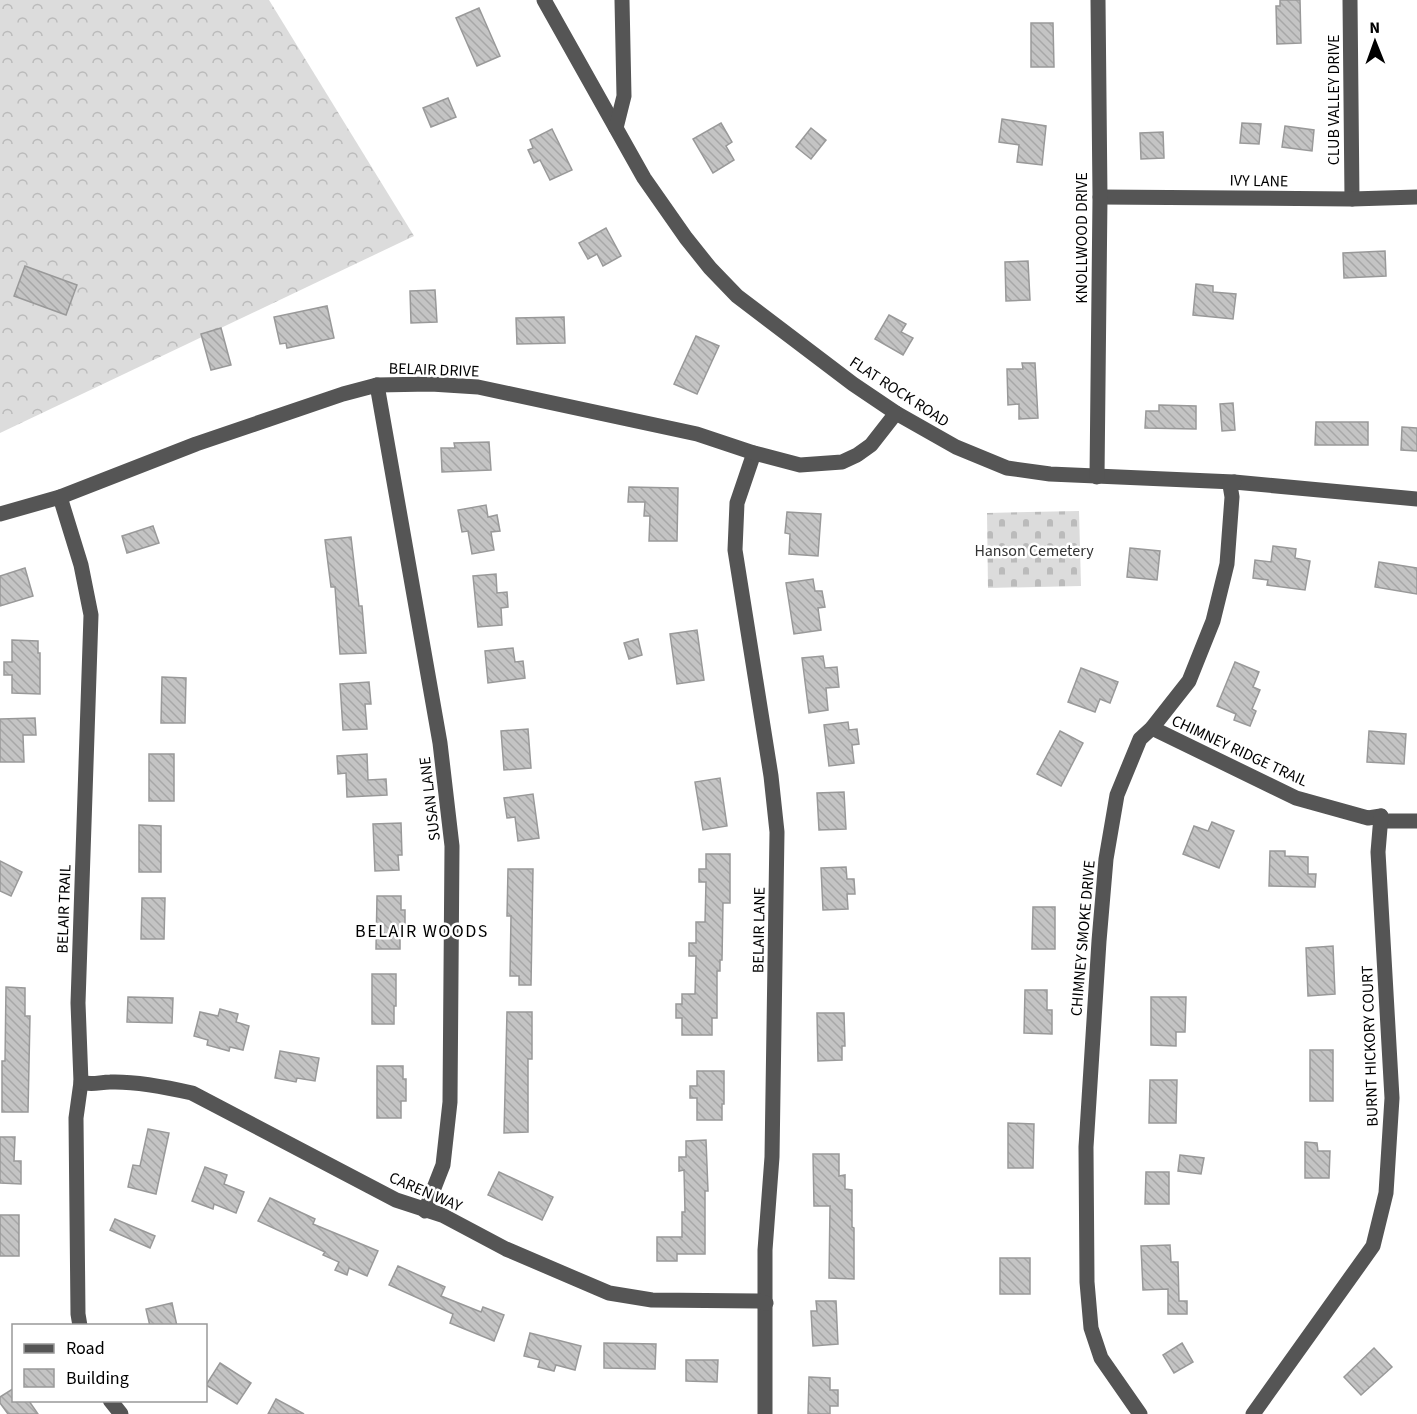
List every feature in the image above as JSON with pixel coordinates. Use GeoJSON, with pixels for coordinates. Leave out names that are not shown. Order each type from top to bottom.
{"type":"FeatureCollection","features":[{"type":"Feature","properties":{"kind":"street","name":"FLAT ROCK ROAD"},"geometry":{"type":"LineString","coordinates":[[544,0],[644,178],[710,268],[737,296],[853,384],[896,413],[956,447],[1007,468],[1096,477],[1234,482],[1417,499]]}},
{"type":"Feature","properties":{"kind":"street"},"geometry":{"type":"LineString","coordinates":[[616,128],[624,96],[622,0]]}},
{"type":"Feature","properties":{"kind":"street","name":"KNOLLWOOD DRIVE"},"geometry":{"type":"LineString","coordinates":[[1096,477],[1100,196],[1098,0]]}},
{"type":"Feature","properties":{"kind":"street","name":"CLUB VALLEY DRIVE"},"geometry":{"type":"LineString","coordinates":[[1350,0],[1352,199]]}},
{"type":"Feature","properties":{"kind":"street","name":"IVY LANE"},"geometry":{"type":"LineString","coordinates":[[1100,196],[1352,199],[1417,197]]}},
{"type":"Feature","properties":{"kind":"street","name":"BELAIR DRIVE"},"geometry":{"type":"LineString","coordinates":[[0,514],[60,497],[196,444],[342,394],[377,385],[431,384],[478,387],[697,434],[800,465],[842,462],[857,455],[871,445],[896,413]]}},
{"type":"Feature","properties":{"kind":"street","name":"SUSAN LANE"},"geometry":{"type":"LineString","coordinates":[[377,385],[440,743],[452,846],[450,1102],[443,1165],[425,1211]]}},
{"type":"Feature","properties":{"kind":"street","name":"BELAIR LANE"},"geometry":{"type":"LineString","coordinates":[[754,453],[737,503],[735,550],[771,776],[777,832],[772,1146],[765,1250],[765,1414]]}},
{"type":"Feature","properties":{"kind":"street","name":"CHIMNEY SMOKE DRIVE"},"geometry":{"type":"LineString","coordinates":[[1140,1414],[1101,1358],[1090,1328],[1087,1282],[1086,1147],[1098,941],[1106,859],[1117,795],[1140,739],[1152,728],[1189,681],[1213,621],[1227,564],[1232,497],[1230,485],[1234,482]]}},
{"type":"Feature","properties":{"kind":"street","name":"BELAIR TRAIL"},"geometry":{"type":"LineString","coordinates":[[60,497],[81,566],[91,615],[78,1003],[81,1082],[76,1118],[80,1324]]}},
{"type":"Feature","properties":{"kind":"street","name":"CHIMNEY RIDGE TRAIL"},"geometry":{"type":"LineString","coordinates":[[1152,728],[1296,798],[1368,818],[1381,816],[1383,821],[1417,821]]}},
{"type":"Feature","properties":{"kind":"street","name":"BURNT HICKORY COURT"},"geometry":{"type":"LineString","coordinates":[[1253,1414],[1373,1246],[1386,1193],[1392,1098],[1378,852],[1381,816]]}},
{"type":"Feature","properties":{"kind":"street","name":"CAREN WAY"},"geometry":{"type":"LineString","coordinates":[[81,1082],[164,1086],[192,1093],[396,1200],[442,1215],[506,1249],[609,1293],[652,1300],[766,1303]]}},
{"type":"Feature","properties":{"kind":"street"},"geometry":{"type":"LineString","coordinates":[[111,1402],[121,1414]]}},
{"type":"Feature","properties":{"kind":"green space"},"geometry":{"type":"Polygon","coordinates":[[[0,0],[269,0],[414,236],[0,433],[0,0]]]}},
{"type":"Feature","properties":{"kind":"green space","name":"Hanson Cemetery"},"geometry":{"type":"Polygon","coordinates":[[[1079,511],[1081,586],[988,588],[987,513],[1079,511]]]}},
{"type":"Feature","properties":{"kind":"building"},"geometry":{"type":"Polygon","coordinates":[[[1280,0],[1300,0],[1301,43],[1277,44],[1276,6],[1280,6],[1280,0]]]}},
{"type":"Feature","properties":{"kind":"building"},"geometry":{"type":"Polygon","coordinates":[[[479,8],[500,56],[477,66],[456,18],[479,8]]]}},
{"type":"Feature","properties":{"kind":"building"},"geometry":{"type":"Polygon","coordinates":[[[1031,23],[1053,23],[1054,67],[1031,67],[1031,23]]]}},
{"type":"Feature","properties":{"kind":"building"},"geometry":{"type":"Polygon","coordinates":[[[448,98],[456,117],[431,127],[423,108],[448,98]]]}},
{"type":"Feature","properties":{"kind":"building"},"geometry":{"type":"Polygon","coordinates":[[[1002,119],[1046,126],[1042,165],[1017,162],[1019,145],[999,142],[1002,119]]]}},
{"type":"Feature","properties":{"kind":"building"},"geometry":{"type":"Polygon","coordinates":[[[721,123],[732,142],[726,146],[734,160],[713,173],[693,139],[721,123]]]}},
{"type":"Feature","properties":{"kind":"building"},"geometry":{"type":"Polygon","coordinates":[[[1242,123],[1261,124],[1259,144],[1240,143],[1242,123]]]}},
{"type":"Feature","properties":{"kind":"building"},"geometry":{"type":"Polygon","coordinates":[[[1285,126],[1314,130],[1312,151],[1282,147],[1285,126]]]}},
{"type":"Feature","properties":{"kind":"building"},"geometry":{"type":"Polygon","coordinates":[[[811,128],[826,140],[811,159],[796,147],[811,128]]]}},
{"type":"Feature","properties":{"kind":"building"},"geometry":{"type":"Polygon","coordinates":[[[552,129],[572,170],[550,180],[540,160],[534,163],[528,150],[533,148],[530,140],[552,129]]]}},
{"type":"Feature","properties":{"kind":"building"},"geometry":{"type":"Polygon","coordinates":[[[1163,132],[1164,158],[1141,159],[1140,133],[1163,132]]]}},
{"type":"Feature","properties":{"kind":"building"},"geometry":{"type":"Polygon","coordinates":[[[606,228],[621,256],[603,266],[597,254],[588,259],[579,243],[606,228]]]}},
{"type":"Feature","properties":{"kind":"building"},"geometry":{"type":"Polygon","coordinates":[[[1385,251],[1386,276],[1344,278],[1343,253],[1385,251]]]}},
{"type":"Feature","properties":{"kind":"building"},"geometry":{"type":"Polygon","coordinates":[[[1028,261],[1030,300],[1006,301],[1005,262],[1028,261]]]}},
{"type":"Feature","properties":{"kind":"building"},"geometry":{"type":"Polygon","coordinates":[[[25,266],[77,285],[66,315],[14,296],[25,266]]]}},
{"type":"Feature","properties":{"kind":"building"},"geometry":{"type":"Polygon","coordinates":[[[1196,284],[1213,286],[1213,292],[1236,294],[1233,319],[1193,315],[1196,284]]]}},
{"type":"Feature","properties":{"kind":"building"},"geometry":{"type":"Polygon","coordinates":[[[435,290],[437,322],[411,323],[410,291],[435,290]]]}},
{"type":"Feature","properties":{"kind":"building"},"geometry":{"type":"Polygon","coordinates":[[[327,306],[334,338],[287,348],[286,343],[280,344],[274,317],[327,306]]]}},
{"type":"Feature","properties":{"kind":"building"},"geometry":{"type":"Polygon","coordinates":[[[889,315],[906,324],[901,332],[913,338],[903,355],[875,339],[889,315]]]}},
{"type":"Feature","properties":{"kind":"building"},"geometry":{"type":"Polygon","coordinates":[[[564,317],[565,343],[517,344],[516,318],[564,317]]]}},
{"type":"Feature","properties":{"kind":"building"},"geometry":{"type":"Polygon","coordinates":[[[221,328],[231,365],[211,370],[201,334],[221,328]]]}},
{"type":"Feature","properties":{"kind":"building"},"geometry":{"type":"Polygon","coordinates":[[[696,336],[719,346],[697,394],[674,384],[696,336]]]}},
{"type":"Feature","properties":{"kind":"building"},"geometry":{"type":"Polygon","coordinates":[[[1022,363],[1035,363],[1038,418],[1019,419],[1019,404],[1008,405],[1007,369],[1023,369],[1022,363]]]}},
{"type":"Feature","properties":{"kind":"building"},"geometry":{"type":"Polygon","coordinates":[[[1233,403],[1235,430],[1222,431],[1220,404],[1233,403]]]}},
{"type":"Feature","properties":{"kind":"building"},"geometry":{"type":"Polygon","coordinates":[[[1159,405],[1196,406],[1196,429],[1145,428],[1146,411],[1159,411],[1159,405]]]}},
{"type":"Feature","properties":{"kind":"building"},"geometry":{"type":"Polygon","coordinates":[[[1316,422],[1368,422],[1368,445],[1315,445],[1316,422]]]}},
{"type":"Feature","properties":{"kind":"building"},"geometry":{"type":"Polygon","coordinates":[[[1402,427],[1417,428],[1417,451],[1401,450],[1402,427]]]}},
{"type":"Feature","properties":{"kind":"building"},"geometry":{"type":"Polygon","coordinates":[[[489,442],[491,470],[442,472],[441,448],[455,448],[454,443],[489,442]]]}},
{"type":"Feature","properties":{"kind":"building"},"geometry":{"type":"Polygon","coordinates":[[[629,487],[678,488],[677,541],[649,541],[650,516],[644,516],[645,502],[628,502],[629,487]]]}},
{"type":"Feature","properties":{"kind":"building"},"geometry":{"type":"Polygon","coordinates":[[[486,505],[488,517],[497,515],[500,531],[491,532],[494,550],[472,554],[468,531],[462,532],[458,510],[486,505]]]}},
{"type":"Feature","properties":{"kind":"building"},"geometry":{"type":"Polygon","coordinates":[[[787,512],[821,514],[818,556],[789,554],[790,534],[785,533],[787,512]]]}},
{"type":"Feature","properties":{"kind":"building"},"geometry":{"type":"Polygon","coordinates":[[[153,526],[159,543],[127,553],[122,536],[153,526]]]}},
{"type":"Feature","properties":{"kind":"building"},"geometry":{"type":"Polygon","coordinates":[[[351,537],[359,606],[362,606],[366,653],[340,654],[335,587],[331,587],[325,540],[351,537]]]}},
{"type":"Feature","properties":{"kind":"building"},"geometry":{"type":"Polygon","coordinates":[[[1273,546],[1296,549],[1295,558],[1310,561],[1305,590],[1267,585],[1268,580],[1253,578],[1255,560],[1271,562],[1273,546]]]}},
{"type":"Feature","properties":{"kind":"building"},"geometry":{"type":"Polygon","coordinates":[[[1130,548],[1160,551],[1157,580],[1127,577],[1130,548]]]}},
{"type":"Feature","properties":{"kind":"building"},"geometry":{"type":"Polygon","coordinates":[[[1379,562],[1417,568],[1417,594],[1375,587],[1379,562]]]}},
{"type":"Feature","properties":{"kind":"building"},"geometry":{"type":"Polygon","coordinates":[[[25,568],[33,596],[0,606],[0,576],[25,568]]]}},
{"type":"Feature","properties":{"kind":"building"},"geometry":{"type":"Polygon","coordinates":[[[496,574],[497,593],[507,592],[508,607],[501,608],[502,625],[478,627],[473,576],[496,574]]]}},
{"type":"Feature","properties":{"kind":"building"},"geometry":{"type":"Polygon","coordinates":[[[813,579],[815,591],[822,591],[825,607],[818,608],[821,630],[794,634],[786,583],[813,579]]]}},
{"type":"Feature","properties":{"kind":"building"},"geometry":{"type":"Polygon","coordinates":[[[697,630],[704,680],[677,684],[670,634],[697,630]]]}},
{"type":"Feature","properties":{"kind":"building"},"geometry":{"type":"Polygon","coordinates":[[[638,639],[642,655],[629,659],[624,643],[638,639]]]}},
{"type":"Feature","properties":{"kind":"building"},"geometry":{"type":"Polygon","coordinates":[[[12,640],[38,641],[40,694],[12,693],[12,675],[4,675],[4,662],[12,662],[12,640]]]}},
{"type":"Feature","properties":{"kind":"building"},"geometry":{"type":"Polygon","coordinates":[[[513,648],[515,662],[523,661],[525,678],[488,683],[485,651],[513,648]]]}},
{"type":"Feature","properties":{"kind":"building"},"geometry":{"type":"Polygon","coordinates":[[[823,656],[825,668],[837,667],[839,687],[826,688],[828,710],[809,713],[802,658],[823,656]]]}},
{"type":"Feature","properties":{"kind":"building"},"geometry":{"type":"Polygon","coordinates":[[[1235,662],[1259,672],[1253,687],[1260,690],[1252,709],[1256,711],[1250,726],[1234,720],[1236,714],[1217,706],[1235,662]]]}},
{"type":"Feature","properties":{"kind":"building"},"geometry":{"type":"Polygon","coordinates":[[[1081,668],[1118,682],[1110,703],[1100,699],[1095,712],[1068,702],[1081,668]]]}},
{"type":"Feature","properties":{"kind":"building"},"geometry":{"type":"Polygon","coordinates":[[[162,677],[186,678],[185,723],[161,723],[162,677]]]}},
{"type":"Feature","properties":{"kind":"building"},"geometry":{"type":"Polygon","coordinates":[[[369,682],[371,704],[365,704],[367,729],[343,730],[340,684],[369,682]]]}},
{"type":"Feature","properties":{"kind":"building"},"geometry":{"type":"Polygon","coordinates":[[[35,718],[36,735],[23,735],[24,762],[0,762],[0,719],[35,718]]]}},
{"type":"Feature","properties":{"kind":"building"},"geometry":{"type":"Polygon","coordinates":[[[848,722],[849,730],[857,729],[859,744],[852,745],[854,763],[829,766],[824,725],[848,722]]]}},
{"type":"Feature","properties":{"kind":"building"},"geometry":{"type":"Polygon","coordinates":[[[528,729],[531,768],[504,770],[501,731],[528,729]]]}},
{"type":"Feature","properties":{"kind":"building"},"geometry":{"type":"Polygon","coordinates":[[[1060,731],[1083,743],[1061,786],[1037,774],[1060,731]]]}},
{"type":"Feature","properties":{"kind":"building"},"geometry":{"type":"Polygon","coordinates":[[[1369,731],[1406,734],[1404,764],[1367,762],[1369,731]]]}},
{"type":"Feature","properties":{"kind":"building"},"geometry":{"type":"Polygon","coordinates":[[[149,754],[174,754],[174,801],[149,801],[149,754]]]}},
{"type":"Feature","properties":{"kind":"building"},"geometry":{"type":"Polygon","coordinates":[[[367,754],[368,780],[386,779],[387,795],[347,797],[346,773],[338,774],[337,756],[367,754]]]}},
{"type":"Feature","properties":{"kind":"building"},"geometry":{"type":"Polygon","coordinates":[[[720,778],[727,826],[703,830],[695,782],[720,778]]]}},
{"type":"Feature","properties":{"kind":"building"},"geometry":{"type":"Polygon","coordinates":[[[844,792],[846,829],[819,830],[817,793],[844,792]]]}},
{"type":"Feature","properties":{"kind":"building"},"geometry":{"type":"Polygon","coordinates":[[[533,794],[539,838],[518,841],[515,817],[507,818],[504,798],[533,794]]]}},
{"type":"Feature","properties":{"kind":"building"},"geometry":{"type":"Polygon","coordinates":[[[1212,822],[1234,831],[1219,868],[1183,854],[1194,826],[1208,831],[1212,822]]]}},
{"type":"Feature","properties":{"kind":"building"},"geometry":{"type":"Polygon","coordinates":[[[401,823],[402,855],[398,855],[399,870],[375,871],[373,824],[401,823]]]}},
{"type":"Feature","properties":{"kind":"building"},"geometry":{"type":"Polygon","coordinates":[[[139,825],[161,826],[161,872],[139,872],[139,825]]]}},
{"type":"Feature","properties":{"kind":"building"},"geometry":{"type":"Polygon","coordinates":[[[1270,851],[1285,851],[1285,856],[1308,857],[1308,874],[1316,874],[1315,887],[1269,886],[1270,851]]]}},
{"type":"Feature","properties":{"kind":"building"},"geometry":{"type":"Polygon","coordinates":[[[706,854],[730,854],[730,903],[723,903],[722,960],[720,960],[720,971],[717,971],[717,1018],[712,1018],[712,1035],[682,1035],[682,1018],[676,1018],[676,1004],[682,1004],[682,994],[695,994],[696,956],[689,956],[689,943],[696,943],[696,922],[705,922],[706,882],[699,882],[699,869],[706,869],[706,854]]]}},
{"type":"Feature","properties":{"kind":"building"},"geometry":{"type":"Polygon","coordinates":[[[0,861],[22,872],[11,896],[0,891],[0,861]]]}},
{"type":"Feature","properties":{"kind":"building"},"geometry":{"type":"Polygon","coordinates":[[[846,867],[847,879],[854,879],[855,894],[847,894],[848,909],[823,910],[821,868],[846,867]]]}},
{"type":"Feature","properties":{"kind":"building"},"geometry":{"type":"Polygon","coordinates":[[[508,869],[533,869],[531,985],[519,985],[519,976],[510,976],[511,916],[507,916],[508,869]]]}},
{"type":"Feature","properties":{"kind":"building"},"geometry":{"type":"Polygon","coordinates":[[[377,896],[401,896],[401,910],[405,910],[405,931],[400,931],[400,949],[376,949],[377,896]]]}},
{"type":"Feature","properties":{"kind":"building"},"geometry":{"type":"Polygon","coordinates":[[[142,898],[165,898],[164,939],[141,939],[142,898]]]}},
{"type":"Feature","properties":{"kind":"building"},"geometry":{"type":"Polygon","coordinates":[[[1033,907],[1055,907],[1055,949],[1032,949],[1033,907]]]}},
{"type":"Feature","properties":{"kind":"building"},"geometry":{"type":"Polygon","coordinates":[[[1333,946],[1335,994],[1308,996],[1306,948],[1333,946]]]}},
{"type":"Feature","properties":{"kind":"building"},"geometry":{"type":"Polygon","coordinates":[[[372,974],[396,974],[394,1024],[372,1024],[372,974]]]}},
{"type":"Feature","properties":{"kind":"building"},"geometry":{"type":"Polygon","coordinates":[[[6,987],[25,988],[25,1016],[30,1016],[28,1112],[2,1112],[6,987]]]}},
{"type":"Feature","properties":{"kind":"building"},"geometry":{"type":"Polygon","coordinates":[[[1025,990],[1047,990],[1047,1010],[1052,1010],[1052,1034],[1024,1033],[1025,990]]]}},
{"type":"Feature","properties":{"kind":"building"},"geometry":{"type":"Polygon","coordinates":[[[128,997],[173,998],[172,1023],[127,1022],[128,997]]]}},
{"type":"Feature","properties":{"kind":"building"},"geometry":{"type":"Polygon","coordinates":[[[1151,997],[1186,997],[1185,1032],[1176,1032],[1176,1046],[1151,1045],[1151,997]]]}},
{"type":"Feature","properties":{"kind":"building"},"geometry":{"type":"Polygon","coordinates":[[[220,1009],[238,1014],[236,1022],[249,1026],[243,1050],[230,1047],[229,1051],[207,1045],[208,1040],[194,1036],[200,1012],[218,1016],[220,1009]]]}},
{"type":"Feature","properties":{"kind":"building"},"geometry":{"type":"Polygon","coordinates":[[[507,1012],[532,1012],[532,1059],[528,1059],[528,1132],[504,1133],[507,1012]]]}},
{"type":"Feature","properties":{"kind":"building"},"geometry":{"type":"Polygon","coordinates":[[[817,1013],[844,1013],[845,1046],[842,1046],[842,1060],[818,1061],[817,1013]]]}},
{"type":"Feature","properties":{"kind":"building"},"geometry":{"type":"Polygon","coordinates":[[[1310,1050],[1333,1050],[1333,1101],[1310,1101],[1310,1050]]]}},
{"type":"Feature","properties":{"kind":"building"},"geometry":{"type":"Polygon","coordinates":[[[280,1051],[319,1058],[315,1081],[297,1078],[296,1082],[275,1078],[280,1051]]]}},
{"type":"Feature","properties":{"kind":"building"},"geometry":{"type":"Polygon","coordinates":[[[377,1066],[403,1066],[403,1079],[406,1079],[406,1101],[401,1101],[401,1118],[377,1118],[377,1066]]]}},
{"type":"Feature","properties":{"kind":"building"},"geometry":{"type":"Polygon","coordinates":[[[697,1071],[724,1071],[722,1120],[697,1120],[697,1098],[690,1098],[690,1086],[697,1086],[697,1071]]]}},
{"type":"Feature","properties":{"kind":"building"},"geometry":{"type":"Polygon","coordinates":[[[1150,1080],[1177,1080],[1176,1123],[1149,1123],[1150,1080]]]}},
{"type":"Feature","properties":{"kind":"building"},"geometry":{"type":"Polygon","coordinates":[[[1008,1123],[1034,1124],[1033,1168],[1008,1168],[1008,1123]]]}},
{"type":"Feature","properties":{"kind":"building"},"geometry":{"type":"Polygon","coordinates":[[[148,1129],[169,1133],[156,1194],[128,1187],[133,1165],[140,1166],[148,1129]]]}},
{"type":"Feature","properties":{"kind":"building"},"geometry":{"type":"Polygon","coordinates":[[[0,1137],[15,1137],[14,1161],[21,1161],[21,1184],[0,1183],[0,1137]]]}},
{"type":"Feature","properties":{"kind":"building"},"geometry":{"type":"Polygon","coordinates":[[[706,1140],[708,1191],[705,1191],[705,1254],[677,1254],[677,1261],[657,1261],[657,1237],[682,1237],[682,1212],[685,1212],[684,1170],[679,1171],[679,1157],[686,1157],[686,1141],[706,1140]]]}},
{"type":"Feature","properties":{"kind":"building"},"geometry":{"type":"Polygon","coordinates":[[[1305,1142],[1317,1143],[1318,1151],[1330,1151],[1329,1178],[1305,1178],[1305,1142]]]}},
{"type":"Feature","properties":{"kind":"building"},"geometry":{"type":"Polygon","coordinates":[[[813,1154],[839,1154],[839,1176],[845,1175],[845,1189],[852,1190],[854,1279],[829,1278],[830,1206],[814,1206],[813,1154]]]}},
{"type":"Feature","properties":{"kind":"building"},"geometry":{"type":"Polygon","coordinates":[[[1180,1155],[1204,1158],[1201,1174],[1178,1171],[1180,1155]]]}},
{"type":"Feature","properties":{"kind":"building"},"geometry":{"type":"Polygon","coordinates":[[[205,1167],[227,1175],[224,1184],[244,1192],[236,1213],[214,1204],[213,1209],[192,1201],[205,1167]]]}},
{"type":"Feature","properties":{"kind":"building"},"geometry":{"type":"Polygon","coordinates":[[[499,1172],[553,1197],[542,1220],[488,1195],[499,1172]]]}},
{"type":"Feature","properties":{"kind":"building"},"geometry":{"type":"Polygon","coordinates":[[[1146,1172],[1169,1172],[1169,1204],[1145,1204],[1146,1172]]]}},
{"type":"Feature","properties":{"kind":"building"},"geometry":{"type":"Polygon","coordinates":[[[270,1198],[315,1219],[313,1224],[378,1251],[367,1276],[349,1268],[347,1275],[335,1270],[339,1262],[323,1255],[325,1252],[258,1221],[270,1198]]]}},
{"type":"Feature","properties":{"kind":"building"},"geometry":{"type":"Polygon","coordinates":[[[0,1215],[19,1215],[19,1256],[0,1256],[0,1215]]]}},
{"type":"Feature","properties":{"kind":"building"},"geometry":{"type":"Polygon","coordinates":[[[115,1219],[155,1236],[150,1248],[110,1230],[115,1219]]]}},
{"type":"Feature","properties":{"kind":"building"},"geometry":{"type":"Polygon","coordinates":[[[1170,1245],[1171,1262],[1178,1262],[1179,1301],[1187,1301],[1187,1314],[1168,1314],[1168,1289],[1143,1290],[1141,1246],[1170,1245]]]}},
{"type":"Feature","properties":{"kind":"building"},"geometry":{"type":"Polygon","coordinates":[[[1000,1258],[1030,1258],[1030,1294],[1000,1294],[1000,1258]]]}},
{"type":"Feature","properties":{"kind":"building"},"geometry":{"type":"Polygon","coordinates":[[[398,1266],[445,1287],[441,1296],[481,1312],[483,1307],[504,1315],[494,1341],[450,1323],[453,1314],[389,1285],[398,1266]]]}},
{"type":"Feature","properties":{"kind":"building"},"geometry":{"type":"Polygon","coordinates":[[[816,1301],[836,1301],[838,1344],[813,1346],[811,1311],[817,1311],[816,1301]]]}},
{"type":"Feature","properties":{"kind":"building"},"geometry":{"type":"Polygon","coordinates":[[[172,1303],[177,1324],[150,1324],[146,1309],[172,1303]]]}},
{"type":"Feature","properties":{"kind":"building"},"geometry":{"type":"Polygon","coordinates":[[[530,1333],[581,1346],[575,1370],[556,1365],[554,1371],[538,1367],[540,1360],[524,1356],[530,1333]]]}},
{"type":"Feature","properties":{"kind":"building"},"geometry":{"type":"Polygon","coordinates":[[[604,1343],[656,1344],[655,1369],[604,1368],[604,1343]]]}},
{"type":"Feature","properties":{"kind":"building"},"geometry":{"type":"Polygon","coordinates":[[[1182,1343],[1193,1362],[1174,1373],[1163,1355],[1182,1343]]]}},
{"type":"Feature","properties":{"kind":"building"},"geometry":{"type":"Polygon","coordinates":[[[1374,1348],[1392,1367],[1361,1395],[1344,1377],[1374,1348]]]}},
{"type":"Feature","properties":{"kind":"building"},"geometry":{"type":"Polygon","coordinates":[[[686,1360],[718,1360],[717,1382],[686,1381],[686,1360]]]}},
{"type":"Feature","properties":{"kind":"building"},"geometry":{"type":"Polygon","coordinates":[[[220,1363],[251,1383],[237,1404],[207,1386],[220,1363]]]}},
{"type":"Feature","properties":{"kind":"building"},"geometry":{"type":"Polygon","coordinates":[[[809,1377],[830,1378],[830,1390],[838,1390],[838,1406],[830,1406],[830,1414],[808,1414],[809,1377]]]}},
{"type":"Feature","properties":{"kind":"building"},"geometry":{"type":"Polygon","coordinates":[[[12,1389],[12,1402],[30,1402],[38,1414],[8,1414],[0,1403],[0,1397],[12,1389]]]}},
{"type":"Feature","properties":{"kind":"building"},"geometry":{"type":"Polygon","coordinates":[[[276,1399],[304,1414],[268,1414],[276,1399]]]}},
{"type":"Feature","properties":{"kind":"district","name":"BELAIR WOODS"},"geometry":{"type":"Point","coordinates":[422,931]}}]}
